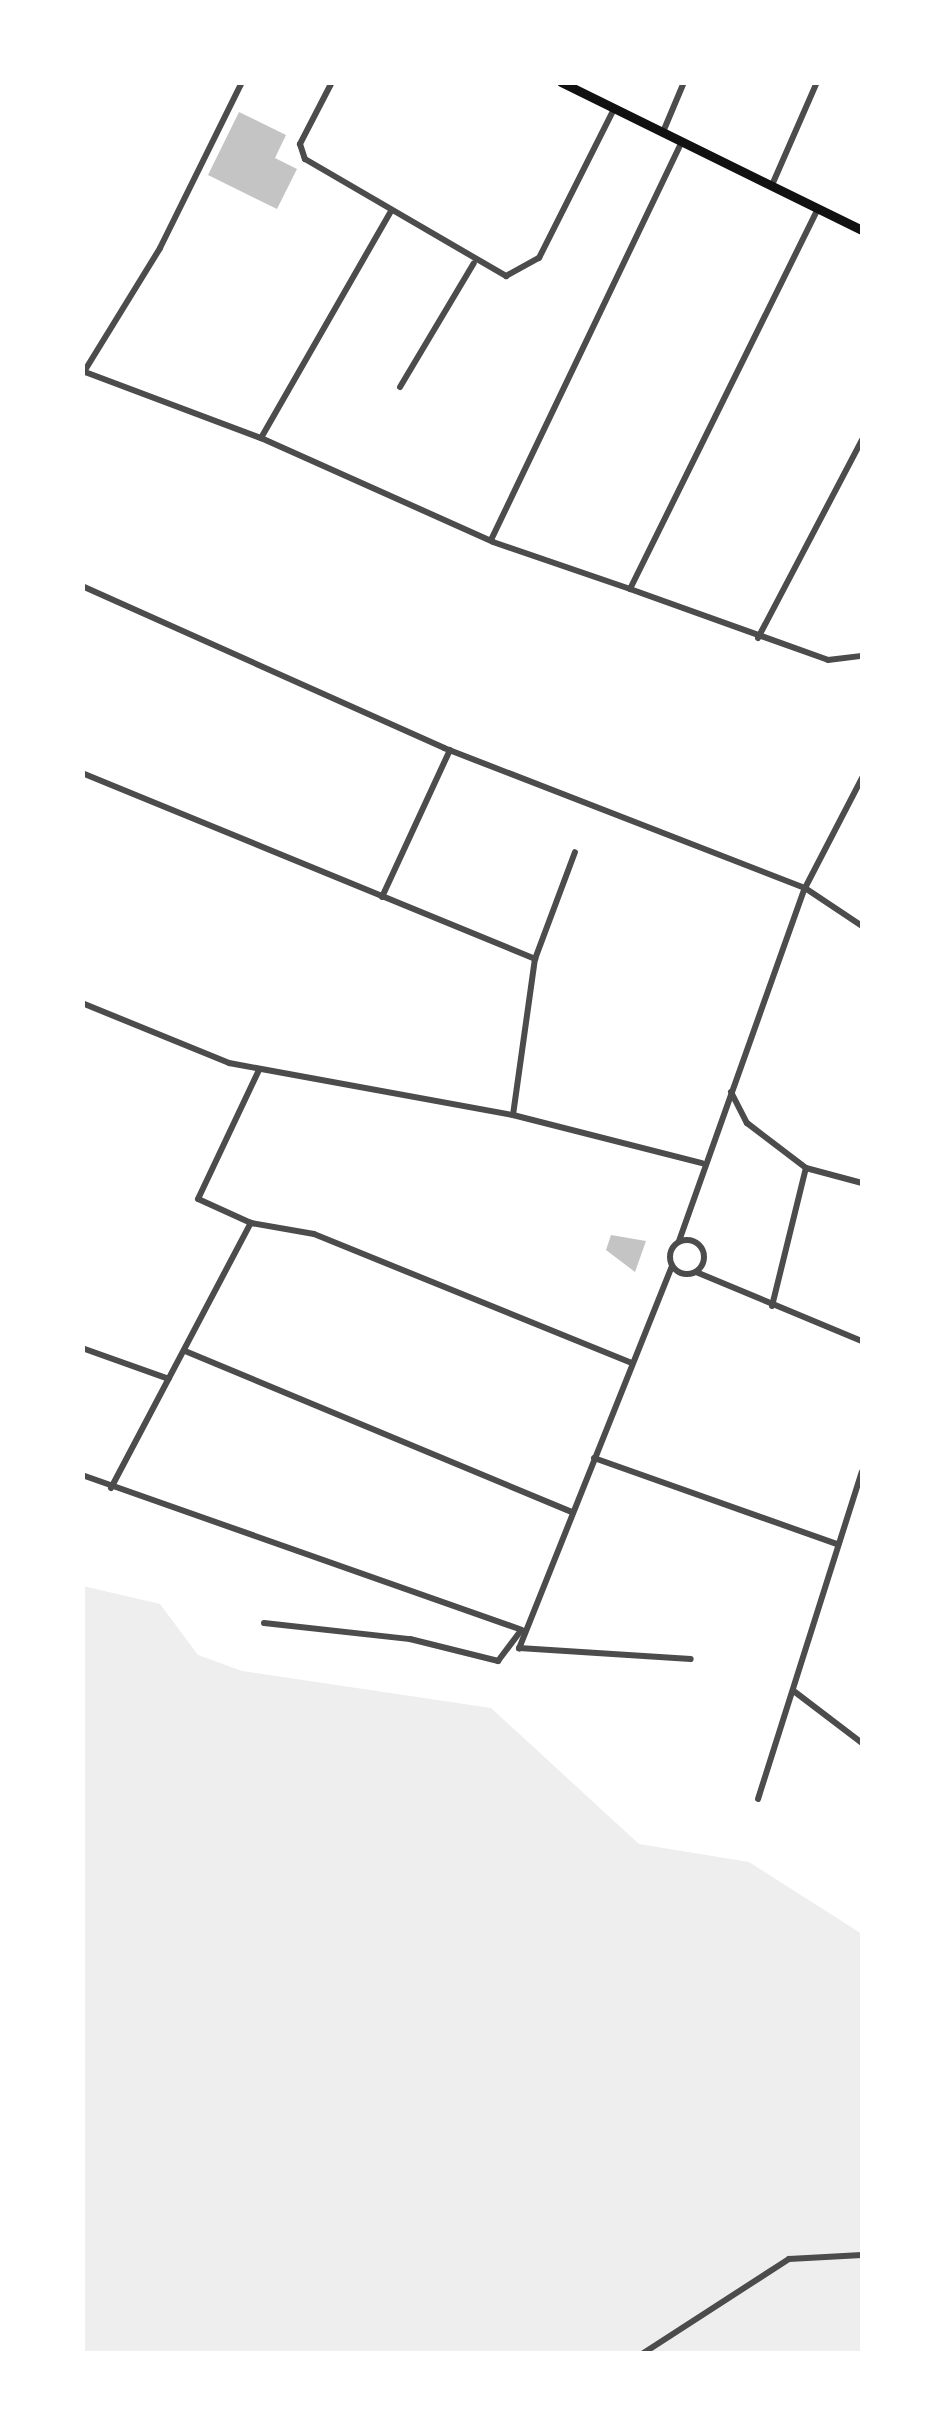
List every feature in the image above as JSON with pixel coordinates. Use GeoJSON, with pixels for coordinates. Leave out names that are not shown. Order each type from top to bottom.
{"type":"FeatureCollection","features":[{"type":"Feature","properties":{"kind":"main road"},"geometry":{"type":"LineString","coordinates":[[565,83],[862,230]]}},
{"type":"Feature","properties":{"kind":"street"},"geometry":{"type":"LineString","coordinates":[[242,82],[84,374],[260,438],[491,540],[758,638],[828,660],[862,656]]}},
{"type":"Feature","properties":{"kind":"street"},"geometry":{"type":"LineString","coordinates":[[332,82],[298,151],[474,262],[506,276],[533,265],[614,109]]}},
{"type":"Feature","properties":{"kind":"street"},"geometry":{"type":"LineString","coordinates":[[663,133],[684,82]]}},
{"type":"Feature","properties":{"kind":"street"},"geometry":{"type":"LineString","coordinates":[[771,186],[817,82]]}},
{"type":"Feature","properties":{"kind":"street"},"geometry":{"type":"LineString","coordinates":[[491,540],[682,142]]}},
{"type":"Feature","properties":{"kind":"street"},"geometry":{"type":"LineString","coordinates":[[630,589],[818,209]]}},
{"type":"Feature","properties":{"kind":"street"},"geometry":{"type":"LineString","coordinates":[[260,438],[391,211]]}},
{"type":"Feature","properties":{"kind":"street"},"geometry":{"type":"LineString","coordinates":[[400,388],[474,262]]}},
{"type":"Feature","properties":{"kind":"street"},"geometry":{"type":"LineString","coordinates":[[758,638],[862,440]]}},
{"type":"Feature","properties":{"kind":"street"},"geometry":{"type":"LineString","coordinates":[[82,586],[450,750],[805,888],[862,926]]}},
{"type":"Feature","properties":{"kind":"street"},"geometry":{"type":"LineString","coordinates":[[382,898],[450,750]]}},
{"type":"Feature","properties":{"kind":"street"},"geometry":{"type":"LineString","coordinates":[[82,772],[535,958]]}},
{"type":"Feature","properties":{"kind":"street"},"geometry":{"type":"LineString","coordinates":[[264,1624],[410,1639],[498,1661],[521,1630],[672,1266],[702,1163],[805,888],[862,778]]}},
{"type":"Feature","properties":{"kind":"street"},"geometry":{"type":"LineString","coordinates":[[513,1115],[535,958],[575,852]]}},
{"type":"Feature","properties":{"kind":"street"},"geometry":{"type":"LineString","coordinates":[[82,1003],[259,1070],[513,1115],[702,1163]]}},
{"type":"Feature","properties":{"kind":"street"},"geometry":{"type":"LineString","coordinates":[[259,1070],[198,1199],[252,1223],[314,1234],[632,1362]]}},
{"type":"Feature","properties":{"kind":"street"},"geometry":{"type":"LineString","coordinates":[[730,1091],[747,1123],[806,1168],[862,1183]]}},
{"type":"Feature","properties":{"kind":"street"},"geometry":{"type":"LineString","coordinates":[[772,1306],[806,1168]]}},
{"type":"Feature","properties":{"kind":"street"},"geometry":{"type":"LineString","coordinates":[[112,1488],[252,1223]]}},
{"type":"Feature","properties":{"kind":"street"},"geometry":{"type":"LineString","coordinates":[[679,1242],[703,1252],[696,1272]]}},
{"type":"Feature","properties":{"kind":"street"},"geometry":{"type":"LineString","coordinates":[[672,1266],[696,1272],[862,1341]]}},
{"type":"Feature","properties":{"kind":"street"},"geometry":{"type":"LineString","coordinates":[[82,1348],[169,1380]]}},
{"type":"Feature","properties":{"kind":"street"},"geometry":{"type":"LineString","coordinates":[[186,1351],[571,1512]]}},
{"type":"Feature","properties":{"kind":"street"},"geometry":{"type":"LineString","coordinates":[[594,1458],[837,1544]]}},
{"type":"Feature","properties":{"kind":"street"},"geometry":{"type":"LineString","coordinates":[[758,1798],[795,1692],[862,1472]]}},
{"type":"Feature","properties":{"kind":"street"},"geometry":{"type":"LineString","coordinates":[[82,1475],[521,1630]]}},
{"type":"Feature","properties":{"kind":"street"},"geometry":{"type":"LineString","coordinates":[[521,1630],[524,1651],[691,1660]]}},
{"type":"Feature","properties":{"kind":"street"},"geometry":{"type":"LineString","coordinates":[[795,1692],[862,1744]]}},
{"type":"Feature","properties":{"kind":"street"},"geometry":{"type":"LineString","coordinates":[[642,2354],[789,2259],[862,2255]]}},
{"type":"Feature","properties":{"kind":"shaded area"},"geometry":{"type":"Polygon","coordinates":[[[83,1586],[160,1604],[198,1655],[242,1671],[491,1708],[639,1844],[749,1862],[862,1934],[862,2353],[83,2354],[83,1586]]]}},
{"type":"Feature","properties":{"kind":"building"},"geometry":{"type":"Polygon","coordinates":[[[239,112],[286,135],[275,158],[297,169],[277,209],[208,175],[239,112]]]}},
{"type":"Feature","properties":{"kind":"building"},"geometry":{"type":"Polygon","coordinates":[[[611,1235],[646,1241],[635,1272],[606,1250],[611,1235]]]}}]}
